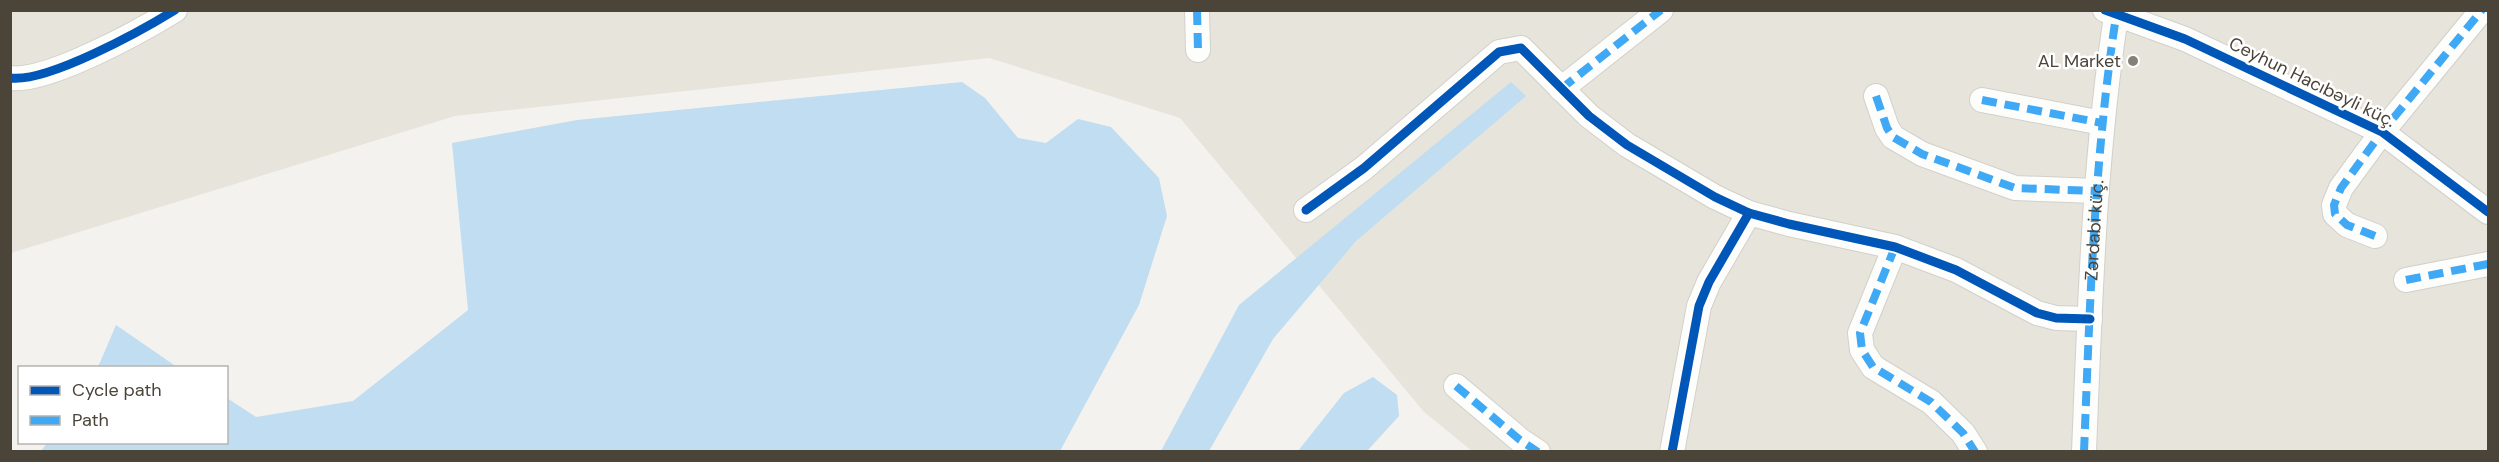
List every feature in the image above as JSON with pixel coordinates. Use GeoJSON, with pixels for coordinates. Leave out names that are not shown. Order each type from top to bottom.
{"type":"FeatureCollection","features":[{"type":"Feature","properties":{"kind":"street"},"geometry":{"type":"LineString","coordinates":[[10,78],[22,80],[46,73],[152,24],[175,10]]}},
{"type":"Feature","properties":{"kind":"street"},"geometry":{"type":"LineString","coordinates":[[1197,10],[1198,50]]}},
{"type":"Feature","properties":{"kind":"street"},"geometry":{"type":"LineString","coordinates":[[1561,89],[1661,10]]}},
{"type":"Feature","properties":{"kind":"street"},"geometry":{"type":"LineString","coordinates":[[2375,236],[2347,225],[2335,214],[2334,205],[2341,188],[2382,132],[2482,10]]}},
{"type":"Feature","properties":{"kind":"street","name":"Ceyhun Hacıbəyli küç."},"geometry":{"type":"LineString","coordinates":[[2113,11],[2185,39],[2382,132],[2488,212]]}},
{"type":"Feature","properties":{"kind":"street","name":"Zərdabi küç."},"geometry":{"type":"LineString","coordinates":[[2084,452],[2097,191],[2113,11]]}},
{"type":"Feature","properties":{"kind":"street"},"geometry":{"type":"LineString","coordinates":[[1306,210],[1364,168],[1499,52],[1521,48],[1589,116],[1627,145],[1682,180],[1749,213],[1829,234],[1895,247],[1956,270],[2037,313],[2056,318],[2090,319]]}},
{"type":"Feature","properties":{"kind":"street"},"geometry":{"type":"LineString","coordinates":[[1876,96],[1887,128],[1893,137],[1922,154],[2014,188],[2097,191]]}},
{"type":"Feature","properties":{"kind":"street"},"geometry":{"type":"LineString","coordinates":[[1982,100],[2102,123]]}},
{"type":"Feature","properties":{"kind":"street"},"geometry":{"type":"LineString","coordinates":[[1672,452],[1699,306],[1708,282],[1749,213]]}},
{"type":"Feature","properties":{"kind":"street"},"geometry":{"type":"LineString","coordinates":[[1895,247],[1860,333],[1862,350],[1873,367],[1931,402],[1964,433],[1975,452]]}},
{"type":"Feature","properties":{"kind":"street"},"geometry":{"type":"LineString","coordinates":[[2406,280],[2488,264]]}},
{"type":"Feature","properties":{"kind":"street"},"geometry":{"type":"LineString","coordinates":[[1456,386],[1520,440],[1538,452]]}},
{"type":"Feature","properties":{"kind":"shaded area"},"geometry":{"type":"Polygon","coordinates":[[[11,11],[2488,11],[2488,451],[1472,451],[1424,412],[1180,118],[989,58],[455,116],[11,253],[11,11]]]}},
{"type":"Feature","properties":{"kind":"water"},"geometry":{"type":"Polygon","coordinates":[[[962,82],[985,98],[1018,138],[1046,143],[1078,119],[1111,127],[1159,178],[1167,216],[1139,305],[1060,451],[41,451],[46,444],[228,444],[228,399],[256,417],[353,401],[468,310],[452,143],[577,120],[962,82]]]}},
{"type":"Feature","properties":{"kind":"water"},"geometry":{"type":"Polygon","coordinates":[[[1511,82],[1526,96],[1356,241],[1273,339],[1209,451],[1161,451],[1239,305],[1511,82]]]}},
{"type":"Feature","properties":{"kind":"water"},"geometry":{"type":"Polygon","coordinates":[[[116,325],[176,366],[98,366],[116,325]]]}},
{"type":"Feature","properties":{"kind":"water"},"geometry":{"type":"Polygon","coordinates":[[[1373,377],[1397,395],[1399,416],[1367,451],[1298,451],[1344,393],[1373,377]]]}},
{"type":"Feature","properties":{"kind":"marked path"},"geometry":{"type":"LineString","coordinates":[[1197,10],[1198,50]]}},
{"type":"Feature","properties":{"kind":"marked path"},"geometry":{"type":"LineString","coordinates":[[1561,89],[1661,10]]}},
{"type":"Feature","properties":{"kind":"marked path"},"geometry":{"type":"LineString","coordinates":[[2084,452],[2098,175],[2117,10]]}},
{"type":"Feature","properties":{"kind":"marked path"},"geometry":{"type":"LineString","coordinates":[[2375,236],[2347,225],[2335,214],[2334,205],[2341,188],[2382,132],[2482,10]]}},
{"type":"Feature","properties":{"kind":"marked path"},"geometry":{"type":"LineString","coordinates":[[1876,96],[1887,128],[1893,137],[1922,154],[2015,188],[2097,191]]}},
{"type":"Feature","properties":{"kind":"marked path"},"geometry":{"type":"LineString","coordinates":[[1982,100],[2102,123]]}},
{"type":"Feature","properties":{"kind":"marked path"},"geometry":{"type":"LineString","coordinates":[[1895,247],[1860,333],[1862,350],[1873,367],[1931,402],[1963,433],[1975,452]]}},
{"type":"Feature","properties":{"kind":"marked path"},"geometry":{"type":"LineString","coordinates":[[2406,280],[2488,264]]}},
{"type":"Feature","properties":{"kind":"marked path"},"geometry":{"type":"LineString","coordinates":[[1456,386],[1520,440],[1538,452]]}},
{"type":"Feature","properties":{"kind":"cycle path"},"geometry":{"type":"LineString","coordinates":[[10,78],[26,77],[70,64],[118,42],[175,10]]}},
{"type":"Feature","properties":{"kind":"cycle path"},"geometry":{"type":"LineString","coordinates":[[2105,10],[2185,39],[2382,132],[2488,212]]}},
{"type":"Feature","properties":{"kind":"cycle path"},"geometry":{"type":"LineString","coordinates":[[1306,210],[1364,168],[1499,52],[1521,48],[1589,116],[1627,145],[1715,197],[1749,213],[1895,247],[1956,270],[2037,313],[2056,318],[2090,319]]}},
{"type":"Feature","properties":{"kind":"cycle path"},"geometry":{"type":"LineString","coordinates":[[1672,452],[1699,306],[1709,282],[1749,213]]}},
{"type":"Feature","properties":{"kind":"place","name":"AL Market"},"geometry":{"type":"Point","coordinates":[2133,61]}}]}
